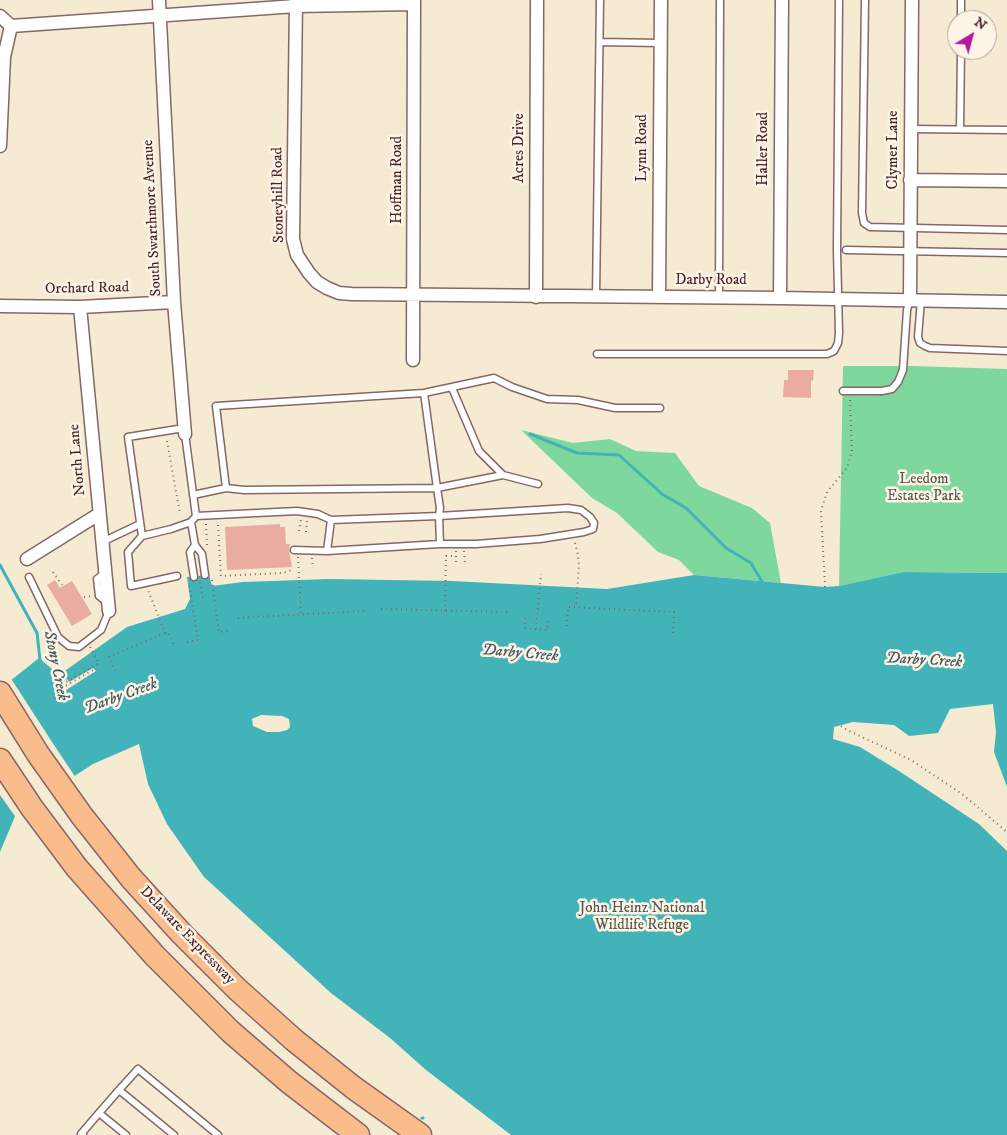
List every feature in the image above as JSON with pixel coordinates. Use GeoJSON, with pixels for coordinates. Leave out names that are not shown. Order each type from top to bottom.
{"type":"FeatureCollection","features":[{"type":"Feature","properties":{"kind":"highway","name":"Delaware Expressway"},"geometry":{"type":"LineString","coordinates":[[0,693],[38,754],[82,816],[156,906],[209,962],[323,1064],[420,1135]]}},
{"type":"Feature","properties":{"kind":"highway"},"geometry":{"type":"LineString","coordinates":[[0,760],[78,868],[128,926],[208,1010],[289,1082],[358,1135]]}},
{"type":"Feature","properties":{"kind":"street","name":"South Swarthmore Avenue"},"geometry":{"type":"LineString","coordinates":[[159,0],[174,302],[184,431]]}},
{"type":"Feature","properties":{"kind":"street","name":"Acres Drive"},"geometry":{"type":"LineString","coordinates":[[536,297],[537,0]]}},
{"type":"Feature","properties":{"kind":"street","name":"Lynn Road"},"geometry":{"type":"LineString","coordinates":[[659,297],[661,0]]}},
{"type":"Feature","properties":{"kind":"street","name":"Haller Road"},"geometry":{"type":"LineString","coordinates":[[780,298],[782,0]]}},
{"type":"Feature","properties":{"kind":"street","name":"Clymer Lane"},"geometry":{"type":"LineString","coordinates":[[912,0],[910,252],[915,300]]}},
{"type":"Feature","properties":{"kind":"street"},"geometry":{"type":"LineString","coordinates":[[0,16],[10,26],[160,16],[296,3],[414,2]]}},
{"type":"Feature","properties":{"kind":"street","name":"Hoffman Road"},"geometry":{"type":"LineString","coordinates":[[413,360],[414,2]]}},
{"type":"Feature","properties":{"kind":"street","name":"Stoneyhill Road"},"geometry":{"type":"LineString","coordinates":[[296,3],[293,239],[298,255],[317,282],[339,293],[414,294]]}},
{"type":"Feature","properties":{"kind":"street"},"geometry":{"type":"LineString","coordinates":[[0,146],[4,57],[10,26]]}},
{"type":"Feature","properties":{"kind":"street"},"geometry":{"type":"LineString","coordinates":[[910,180],[1007,181]]}},
{"type":"Feature","properties":{"kind":"street","name":"Darby Road"},"geometry":{"type":"LineString","coordinates":[[414,294],[536,297],[838,298],[1007,302]]}},
{"type":"Feature","properties":{"kind":"street","name":"Orchard Road"},"geometry":{"type":"LineString","coordinates":[[0,306],[80,307],[174,302]]}},
{"type":"Feature","properties":{"kind":"street","name":"North Lane"},"geometry":{"type":"LineString","coordinates":[[80,307],[109,607]]}},
{"type":"Feature","properties":{"kind":"street"},"geometry":{"type":"LineString","coordinates":[[27,559],[99,514]]}},
{"type":"Feature","properties":{"kind":"lane"},"geometry":{"type":"LineString","coordinates":[[596,297],[600,0]]}},
{"type":"Feature","properties":{"kind":"lane"},"geometry":{"type":"LineString","coordinates":[[719,297],[720,0]]}},
{"type":"Feature","properties":{"kind":"lane"},"geometry":{"type":"LineString","coordinates":[[597,354],[826,354],[834,351],[838,343],[836,250],[839,0]]}},
{"type":"Feature","properties":{"kind":"lane"},"geometry":{"type":"LineString","coordinates":[[865,0],[862,213],[864,223],[870,227],[1007,230]]}},
{"type":"Feature","properties":{"kind":"lane"},"geometry":{"type":"LineString","coordinates":[[600,42],[660,43]]}},
{"type":"Feature","properties":{"kind":"lane"},"geometry":{"type":"LineString","coordinates":[[960,128],[961,60]]}},
{"type":"Feature","properties":{"kind":"lane"},"geometry":{"type":"LineString","coordinates":[[911,129],[960,128],[1007,130]]}},
{"type":"Feature","properties":{"kind":"lane"},"geometry":{"type":"LineString","coordinates":[[846,250],[1007,253]]}},
{"type":"Feature","properties":{"kind":"lane"},"geometry":{"type":"LineString","coordinates":[[915,300],[918,338],[924,346],[930,348],[1007,351]]}},
{"type":"Feature","properties":{"kind":"lane"},"geometry":{"type":"LineString","coordinates":[[847,392],[882,391],[892,389],[898,382],[903,370],[907,310],[915,300]]}},
{"type":"Feature","properties":{"kind":"lane"},"geometry":{"type":"LineString","coordinates":[[226,488],[216,406],[424,393],[494,378],[547,399],[578,400],[615,408],[660,408]]}},
{"type":"Feature","properties":{"kind":"lane"},"geometry":{"type":"LineString","coordinates":[[452,388],[479,451],[503,476]]}},
{"type":"Feature","properties":{"kind":"lane"},"geometry":{"type":"LineString","coordinates":[[424,393],[440,508],[438,516],[440,544]]}},
{"type":"Feature","properties":{"kind":"lane"},"geometry":{"type":"LineString","coordinates":[[142,536],[128,438],[184,431],[193,495],[195,545],[202,554],[205,575]]}},
{"type":"Feature","properties":{"kind":"lane"},"geometry":{"type":"LineString","coordinates":[[193,495],[226,488],[244,490],[437,488],[503,476],[538,484]]}},
{"type":"Feature","properties":{"kind":"lane"},"geometry":{"type":"LineString","coordinates":[[177,576],[131,586],[128,552],[142,536],[171,529],[194,519],[305,512],[318,514],[331,520],[568,508],[581,510],[594,523],[593,529],[540,538],[327,551],[294,550]]}},
{"type":"Feature","properties":{"kind":"lane"},"geometry":{"type":"LineString","coordinates":[[327,551],[331,520]]}},
{"type":"Feature","properties":{"kind":"lane"},"geometry":{"type":"LineString","coordinates":[[102,542],[140,524]]}},
{"type":"Feature","properties":{"kind":"lane"},"geometry":{"type":"LineString","coordinates":[[194,576],[190,552],[195,545]]}},
{"type":"Feature","properties":{"kind":"lane"},"geometry":{"type":"LineString","coordinates":[[30,577],[58,637],[69,646],[79,647],[101,630],[109,607]]}},
{"type":"Feature","properties":{"kind":"lane"},"geometry":{"type":"LineString","coordinates":[[82,1135],[138,1069],[218,1135]]}},
{"type":"Feature","properties":{"kind":"lane"},"geometry":{"type":"LineString","coordinates":[[119,1090],[174,1135]]}},
{"type":"Feature","properties":{"kind":"lane"},"geometry":{"type":"LineString","coordinates":[[99,1113],[126,1135]]}},
{"type":"Feature","properties":{"kind":"path"},"geometry":{"type":"LineString","coordinates":[[826,586],[821,511],[827,492],[847,468],[852,451],[847,392]]}},
{"type":"Feature","properties":{"kind":"path"},"geometry":{"type":"LineString","coordinates":[[167,441],[180,514]]}},
{"type":"Feature","properties":{"kind":"path"},"geometry":{"type":"LineString","coordinates":[[299,531],[305,512]]}},
{"type":"Feature","properties":{"kind":"path"},"geometry":{"type":"LineString","coordinates":[[305,512],[306,532]]}},
{"type":"Feature","properties":{"kind":"path"},"geometry":{"type":"LineString","coordinates":[[206,525],[207,548]]}},
{"type":"Feature","properties":{"kind":"path"},"geometry":{"type":"LineString","coordinates":[[218,525],[221,576],[283,573],[292,570]]}},
{"type":"Feature","properties":{"kind":"path"},"geometry":{"type":"LineString","coordinates":[[572,534],[579,566],[576,607]]}},
{"type":"Feature","properties":{"kind":"path"},"geometry":{"type":"LineString","coordinates":[[456,544],[456,564]]}},
{"type":"Feature","properties":{"kind":"path"},"geometry":{"type":"LineString","coordinates":[[464,544],[465,564]]}},
{"type":"Feature","properties":{"kind":"path"},"geometry":{"type":"LineString","coordinates":[[446,611],[446,556],[456,556]]}},
{"type":"Feature","properties":{"kind":"path"},"geometry":{"type":"LineString","coordinates":[[299,569],[301,615]]}},
{"type":"Feature","properties":{"kind":"path"},"geometry":{"type":"LineString","coordinates":[[54,572],[62,584]]}},
{"type":"Feature","properties":{"kind":"path"},"geometry":{"type":"LineString","coordinates":[[536,629],[540,574]]}},
{"type":"Feature","properties":{"kind":"path"},"geometry":{"type":"LineString","coordinates":[[212,580],[219,632],[228,631]]}},
{"type":"Feature","properties":{"kind":"path"},"geometry":{"type":"LineString","coordinates":[[145,584],[166,633],[168,632],[174,646]]}},
{"type":"Feature","properties":{"kind":"path"},"geometry":{"type":"LineString","coordinates":[[187,642],[198,640],[189,584]]}},
{"type":"Feature","properties":{"kind":"path"},"geometry":{"type":"LineString","coordinates":[[566,626],[568,607],[674,612],[674,633]]}},
{"type":"Feature","properties":{"kind":"path"},"geometry":{"type":"LineString","coordinates":[[381,609],[509,612]]}},
{"type":"Feature","properties":{"kind":"path"},"geometry":{"type":"LineString","coordinates":[[238,618],[364,611]]}},
{"type":"Feature","properties":{"kind":"path"},"geometry":{"type":"LineString","coordinates":[[526,618],[525,628],[547,630],[548,620]]}},
{"type":"Feature","properties":{"kind":"path"},"geometry":{"type":"LineString","coordinates":[[115,671],[109,657],[166,633]]}},
{"type":"Feature","properties":{"kind":"path"},"geometry":{"type":"LineString","coordinates":[[86,641],[99,663],[61,685],[62,688],[93,670]]}},
{"type":"Feature","properties":{"kind":"path"},"geometry":{"type":"LineString","coordinates":[[841,726],[911,760],[962,794],[1007,832]]}},
{"type":"Feature","properties":{"kind":"green space","name":"Leedom Estates Park"},"geometry":{"type":"Polygon","coordinates":[[[843,366],[1007,369],[1007,573],[903,572],[839,586],[843,366]]]}},
{"type":"Feature","properties":{"kind":"green space"},"geometry":{"type":"Polygon","coordinates":[[[521,430],[573,443],[610,439],[636,451],[675,453],[699,486],[752,508],[770,523],[781,583],[694,575],[679,560],[658,552],[617,513],[592,498],[521,430]]]}},
{"type":"Feature","properties":{"kind":"water","name":"John Heinz National Wildlife Refuge"},"geometry":{"type":"Polygon","coordinates":[[[903,572],[1007,573],[1007,787],[994,752],[996,732],[993,704],[950,709],[938,733],[909,736],[894,725],[853,722],[834,727],[833,739],[860,747],[899,771],[979,824],[1007,851],[1007,1135],[511,1135],[426,1070],[390,1038],[331,993],[204,877],[167,824],[148,784],[139,744],[93,764],[16,814],[0,852],[0,689],[39,658],[59,675],[127,627],[185,609],[190,599],[187,577],[209,575],[212,586],[243,582],[329,579],[452,581],[607,589],[694,575],[825,587],[839,586],[903,572]],[[261,715],[252,719],[253,726],[267,732],[287,730],[290,727],[289,719],[282,716],[261,715]]]}},
{"type":"Feature","properties":{"kind":"pier"},"geometry":{"type":"Polygon","coordinates":[[[93,668],[96,671],[63,692],[58,684],[67,679],[69,682],[93,668]]]}},
{"type":"Feature","properties":{"kind":"pier"},"geometry":{"type":"Polygon","coordinates":[[[10,677],[76,778],[18,816],[17,819],[0,795],[0,686],[10,677]]]}},
{"type":"Feature","properties":{"kind":"building"},"geometry":{"type":"Polygon","coordinates":[[[788,370],[814,370],[813,381],[811,380],[811,398],[783,397],[784,380],[788,380],[788,370]]]}},
{"type":"Feature","properties":{"kind":"building"},"geometry":{"type":"Polygon","coordinates":[[[280,524],[280,527],[285,527],[286,544],[290,544],[289,550],[292,567],[227,570],[225,527],[280,524]]]}},
{"type":"Feature","properties":{"kind":"building"},"geometry":{"type":"Polygon","coordinates":[[[55,580],[60,588],[72,581],[92,614],[72,626],[47,585],[55,580]]]}},
{"type":"Feature","properties":{"kind":"waterway"},"geometry":{"type":"LineString","coordinates":[[530,434],[577,453],[619,455],[662,494],[686,508],[726,548],[751,563],[764,585]]}},
{"type":"Feature","properties":{"kind":"waterway","name":"Stony Creek"},"geometry":{"type":"LineString","coordinates":[[0,565],[37,633],[40,660]]}},
{"type":"Feature","properties":{"kind":"water label","name":"Darby Creek"},"geometry":{"type":"Point","coordinates":[520,654]}},
{"type":"Feature","properties":{"kind":"water label","name":"Darby Creek"},"geometry":{"type":"Point","coordinates":[924,661]}},
{"type":"Feature","properties":{"kind":"water label","name":"Darby Creek"},"geometry":{"type":"Point","coordinates":[121,697]}}]}
